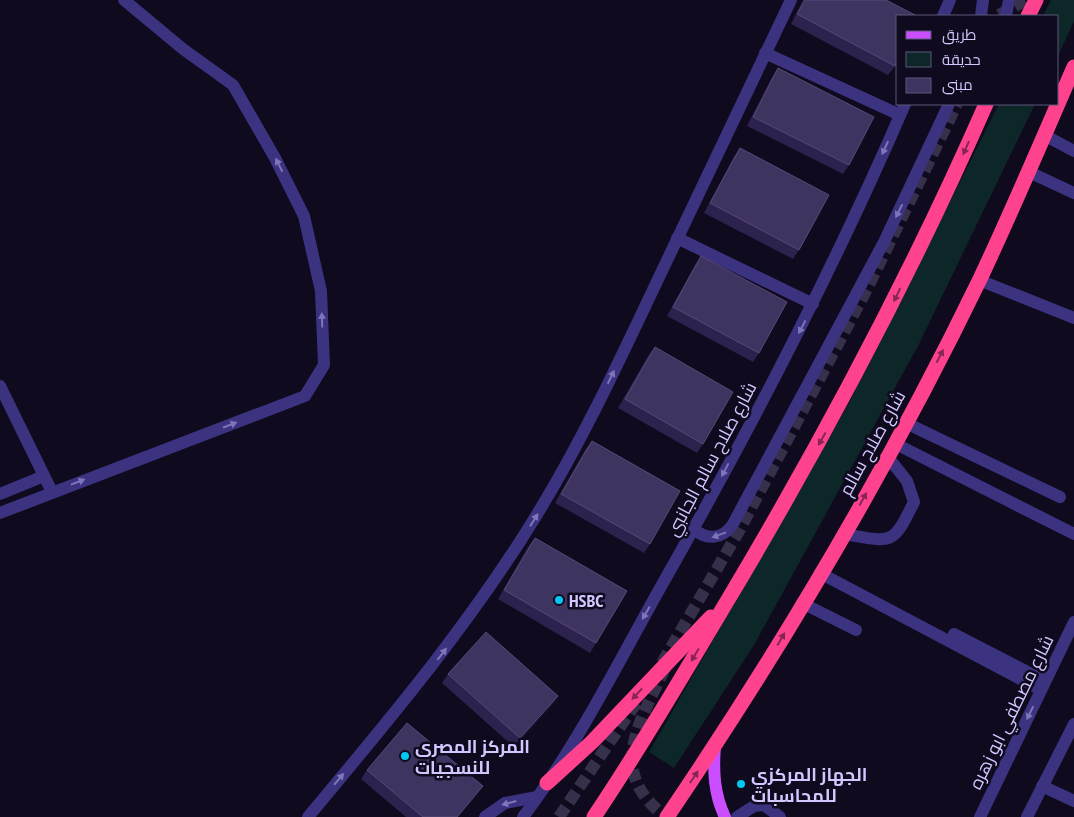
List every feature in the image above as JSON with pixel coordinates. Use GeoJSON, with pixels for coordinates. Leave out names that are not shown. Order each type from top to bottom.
{"type":"FeatureCollection","features":[{"type":"Feature","properties":{"kind":"highway"},"geometry":{"type":"LineString","coordinates":[[1028,15],[1036,0]]}},
{"type":"Feature","properties":{"kind":"highway","name":"شارع صلاح سالم"},"geometry":{"type":"LineString","coordinates":[[1059,101],[1074,67]]}},
{"type":"Feature","properties":{"kind":"highway"},"geometry":{"type":"LineString","coordinates":[[594,817],[654,726],[794,489],[854,380],[914,262],[986,105]]}},
{"type":"Feature","properties":{"kind":"highway","name":"شارع صلاح سالم"},"geometry":{"type":"LineString","coordinates":[[667,817],[715,746],[844,534],[906,423],[979,280],[1029,172],[1057,105]]}},
{"type":"Feature","properties":{"kind":"highway"},"geometry":{"type":"LineString","coordinates":[[547,783],[592,742],[731,595]]}},
{"type":"Feature","properties":{"kind":"main road"},"geometry":{"type":"LineString","coordinates":[[715,746],[713,768],[715,787],[719,806],[725,817]]}},
{"type":"Feature","properties":{"kind":"street"},"geometry":{"type":"LineString","coordinates":[[0,513],[305,396],[324,365],[321,291],[304,216],[276,158],[233,85],[183,49],[124,0]]}},
{"type":"Feature","properties":{"kind":"street"},"geometry":{"type":"LineString","coordinates":[[308,817],[432,668],[517,547],[576,446],[790,0]]}},
{"type":"Feature","properties":{"kind":"street"},"geometry":{"type":"LineString","coordinates":[[943,15],[950,0]]}},
{"type":"Feature","properties":{"kind":"street"},"geometry":{"type":"LineString","coordinates":[[981,15],[983,0]]}},
{"type":"Feature","properties":{"kind":"street"},"geometry":{"type":"LineString","coordinates":[[1006,15],[1009,0]]}},
{"type":"Feature","properties":{"kind":"street"},"geometry":{"type":"LineString","coordinates":[[765,53],[903,109]]}},
{"type":"Feature","properties":{"kind":"street"},"geometry":{"type":"LineString","coordinates":[[694,529],[703,536],[715,537],[726,533],[733,524],[884,242],[950,105]]}},
{"type":"Feature","properties":{"kind":"street","name":"شارع صلاح سالم الجانبي"},"geometry":{"type":"LineString","coordinates":[[522,817],[547,783],[572,743],[694,529],[813,304],[903,109]]}},
{"type":"Feature","properties":{"kind":"street"},"geometry":{"type":"LineString","coordinates":[[1044,135],[1074,151]]}},
{"type":"Feature","properties":{"kind":"street"},"geometry":{"type":"LineString","coordinates":[[1029,172],[1074,193]]}},
{"type":"Feature","properties":{"kind":"street"},"geometry":{"type":"LineString","coordinates":[[677,238],[813,304]]}},
{"type":"Feature","properties":{"kind":"street"},"geometry":{"type":"LineString","coordinates":[[979,280],[1074,318]]}},
{"type":"Feature","properties":{"kind":"street"},"geometry":{"type":"LineString","coordinates":[[0,386],[52,492]]}},
{"type":"Feature","properties":{"kind":"street"},"geometry":{"type":"LineString","coordinates":[[906,423],[1060,497]]}},
{"type":"Feature","properties":{"kind":"street"},"geometry":{"type":"LineString","coordinates":[[844,534],[880,540],[887,539],[899,532],[914,502],[907,481],[890,450]]}},
{"type":"Feature","properties":{"kind":"street"},"geometry":{"type":"LineString","coordinates":[[890,450],[1074,534]]}},
{"type":"Feature","properties":{"kind":"street"},"geometry":{"type":"LineString","coordinates":[[0,494],[44,476]]}},
{"type":"Feature","properties":{"kind":"street"},"geometry":{"type":"LineString","coordinates":[[820,573],[1043,686]]}},
{"type":"Feature","properties":{"kind":"street"},"geometry":{"type":"LineString","coordinates":[[802,603],[856,630]]}},
{"type":"Feature","properties":{"kind":"street","name":"شارع مصطفي ابو زهره"},"geometry":{"type":"LineString","coordinates":[[980,817],[1074,622]]}},
{"type":"Feature","properties":{"kind":"street"},"geometry":{"type":"LineString","coordinates":[[954,634],[1043,686]]}},
{"type":"Feature","properties":{"kind":"street"},"geometry":{"type":"LineString","coordinates":[[1027,817],[1074,724]]}},
{"type":"Feature","properties":{"kind":"street"},"geometry":{"type":"LineString","coordinates":[[1042,786],[1074,801]]}},
{"type":"Feature","properties":{"kind":"street"},"geometry":{"type":"LineString","coordinates":[[485,817],[505,804],[537,797]]}},
{"type":"Feature","properties":{"kind":"street"},"geometry":{"type":"LineString","coordinates":[[737,817],[754,806],[764,805],[780,817]]}},
{"type":"Feature","properties":{"kind":"green space"},"geometry":{"type":"Polygon","coordinates":[[[1051,0],[1074,0],[1074,21],[1059,54],[1059,15],[1044,15],[1051,0]]]}},
{"type":"Feature","properties":{"kind":"green space"},"geometry":{"type":"Polygon","coordinates":[[[998,105],[1035,105],[918,346],[754,645],[674,768],[649,752],[850,401],[998,105]]]}},
{"type":"Feature","properties":{"kind":"building"},"geometry":{"type":"Polygon","coordinates":[[[805,0],[886,0],[915,15],[896,15],[895,66],[797,14],[805,0]]]}},
{"type":"Feature","properties":{"kind":"building"},"geometry":{"type":"Polygon","coordinates":[[[778,68],[874,117],[849,165],[753,117],[778,68]]]}},
{"type":"Feature","properties":{"kind":"building"},"geometry":{"type":"Polygon","coordinates":[[[740,148],[829,195],[799,250],[710,203],[740,148]]]}},
{"type":"Feature","properties":{"kind":"building"},"geometry":{"type":"Polygon","coordinates":[[[701,256],[787,302],[759,353],[673,307],[701,256]]]}},
{"type":"Feature","properties":{"kind":"building"},"geometry":{"type":"Polygon","coordinates":[[[655,347],[733,392],[703,444],[625,399],[655,347]]]}},
{"type":"Feature","properties":{"kind":"building"},"geometry":{"type":"Polygon","coordinates":[[[592,441],[680,491],[650,544],[561,494],[592,441]]]}},
{"type":"Feature","properties":{"kind":"building","name":"HSBC"},"geometry":{"type":"Polygon","coordinates":[[[535,538],[627,591],[596,643],[504,590],[535,538]]]}},
{"type":"Feature","properties":{"kind":"building"},"geometry":{"type":"Polygon","coordinates":[[[486,632],[558,696],[520,738],[448,674],[486,632]]]}},
{"type":"Feature","properties":{"kind":"building","name":"المركز المصرى للنسجيات"},"geometry":{"type":"Polygon","coordinates":[[[407,723],[483,786],[457,817],[423,817],[367,770],[407,723]]]}},
{"type":"Feature","properties":{"kind":"tunnel"},"geometry":{"type":"LineString","coordinates":[[999,15],[1026,0]]}},
{"type":"Feature","properties":{"kind":"tunnel"},"geometry":{"type":"LineString","coordinates":[[662,663],[739,531],[867,289],[957,105]]}},
{"type":"Feature","properties":{"kind":"tunnel"},"geometry":{"type":"LineString","coordinates":[[665,668],[638,727],[633,746],[632,764],[637,782],[647,800],[666,817]]}},
{"type":"Feature","properties":{"kind":"tunnel"},"geometry":{"type":"LineString","coordinates":[[559,817],[639,699]]}},
{"type":"Feature","properties":{"kind":"place","name":"HSBC"},"geometry":{"type":"Point","coordinates":[559,600]}},
{"type":"Feature","properties":{"kind":"place","name":"المركز المصرى للنسجيات"},"geometry":{"type":"Point","coordinates":[405,756]}},
{"type":"Feature","properties":{"kind":"place","name":"الجهاز المركزي للمحاسبات"},"geometry":{"type":"Point","coordinates":[741,784]}}]}
